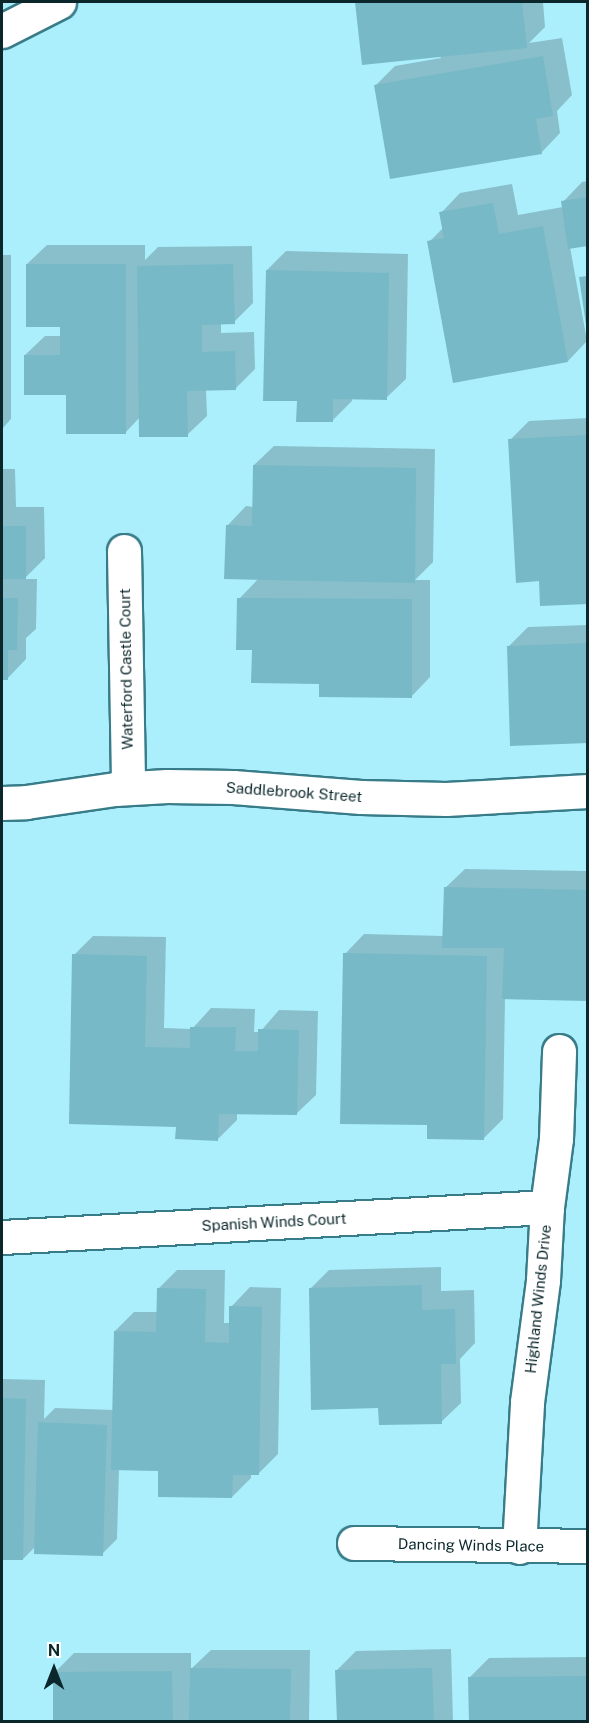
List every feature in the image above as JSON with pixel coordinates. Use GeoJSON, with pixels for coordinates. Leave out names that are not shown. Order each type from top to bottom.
{"type":"FeatureCollection","features":[{"type":"Feature","properties":{"kind":"street"},"geometry":{"type":"LineString","coordinates":[[2,31],[59,2]]}},
{"type":"Feature","properties":{"kind":"street","name":"Waterford Castle Court"},"geometry":{"type":"LineString","coordinates":[[124,550],[128,788]]}},
{"type":"Feature","properties":{"kind":"street","name":"Saddlebrook Street"},"geometry":{"type":"LineString","coordinates":[[2,803],[128,788],[233,787],[361,797],[446,800],[588,791]]}},
{"type":"Feature","properties":{"kind":"street","name":"Highland Winds Drive"},"geometry":{"type":"LineString","coordinates":[[519,1547],[527,1402],[543,1280],[547,1207],[556,1138],[559,1051]]}},
{"type":"Feature","properties":{"kind":"street","name":"Spanish Winds Court"},"geometry":{"type":"LineString","coordinates":[[2,1237],[547,1207]]}},
{"type":"Feature","properties":{"kind":"street","name":"Dancing Winds Place"},"geometry":{"type":"LineString","coordinates":[[354,1543],[519,1547],[588,1545]]}},
{"type":"Feature","properties":{"kind":"building"},"geometry":{"type":"Polygon","coordinates":[[[355,2],[522,2],[527,48],[362,65],[355,2]]]}},
{"type":"Feature","properties":{"kind":"building"},"geometry":{"type":"Polygon","coordinates":[[[543,56],[553,116],[536,119],[542,154],[390,179],[374,85],[543,56]]]}},
{"type":"Feature","properties":{"kind":"building"},"geometry":{"type":"Polygon","coordinates":[[[588,197],[588,246],[568,249],[561,201],[588,197]]]}},
{"type":"Feature","properties":{"kind":"building"},"geometry":{"type":"Polygon","coordinates":[[[493,203],[499,234],[543,226],[568,362],[453,383],[427,241],[444,238],[439,212],[493,203]]]}},
{"type":"Feature","properties":{"kind":"building"},"geometry":{"type":"Polygon","coordinates":[[[26,264],[126,264],[126,434],[66,434],[66,395],[24,395],[24,355],[60,355],[60,327],[26,327],[26,264]]]}},
{"type":"Feature","properties":{"kind":"building"},"geometry":{"type":"Polygon","coordinates":[[[233,264],[235,324],[202,325],[202,352],[235,351],[236,390],[187,391],[188,437],[139,437],[137,266],[233,264]]]}},
{"type":"Feature","properties":{"kind":"building"},"geometry":{"type":"Polygon","coordinates":[[[266,270],[389,273],[387,400],[333,399],[333,422],[296,422],[297,401],[263,401],[266,270]]]}},
{"type":"Feature","properties":{"kind":"building"},"geometry":{"type":"Polygon","coordinates":[[[588,276],[588,325],[586,325],[579,277],[588,276]]]}},
{"type":"Feature","properties":{"kind":"building"},"geometry":{"type":"Polygon","coordinates":[[[588,435],[588,604],[540,606],[539,581],[516,583],[508,439],[588,435]]]}},
{"type":"Feature","properties":{"kind":"building"},"geometry":{"type":"Polygon","coordinates":[[[253,465],[416,468],[415,583],[224,579],[226,525],[252,526],[253,465]]]}},
{"type":"Feature","properties":{"kind":"building"},"geometry":{"type":"Polygon","coordinates":[[[2,526],[26,526],[26,579],[2,579],[2,526]]]}},
{"type":"Feature","properties":{"kind":"building"},"geometry":{"type":"Polygon","coordinates":[[[2,598],[18,598],[17,650],[8,650],[8,680],[2,680],[2,598]]]}},
{"type":"Feature","properties":{"kind":"building"},"geometry":{"type":"Polygon","coordinates":[[[237,598],[412,599],[412,698],[319,697],[319,684],[251,683],[252,650],[236,650],[237,598]]]}},
{"type":"Feature","properties":{"kind":"building"},"geometry":{"type":"Polygon","coordinates":[[[588,643],[588,743],[510,746],[507,646],[588,643]]]}},
{"type":"Feature","properties":{"kind":"building"},"geometry":{"type":"Polygon","coordinates":[[[444,887],[588,890],[587,1001],[502,999],[504,948],[442,948],[444,887]]]}},
{"type":"Feature","properties":{"kind":"building"},"geometry":{"type":"Polygon","coordinates":[[[343,953],[487,956],[484,1140],[427,1139],[427,1125],[340,1124],[343,953]]]}},
{"type":"Feature","properties":{"kind":"building"},"geometry":{"type":"Polygon","coordinates":[[[72,954],[147,956],[145,1047],[190,1048],[190,1027],[236,1027],[235,1051],[258,1051],[258,1029],[299,1030],[297,1115],[219,1114],[218,1141],[175,1139],[176,1127],[69,1124],[72,954]]]}},
{"type":"Feature","properties":{"kind":"building"},"geometry":{"type":"Polygon","coordinates":[[[422,1285],[422,1310],[455,1309],[456,1364],[441,1364],[442,1424],[379,1425],[378,1408],[311,1410],[309,1288],[422,1285]]]}},
{"type":"Feature","properties":{"kind":"building"},"geometry":{"type":"Polygon","coordinates":[[[157,1288],[206,1289],[205,1342],[229,1343],[229,1306],[262,1307],[259,1475],[233,1475],[232,1498],[158,1497],[158,1471],[111,1470],[114,1331],[156,1332],[157,1288]]]}},
{"type":"Feature","properties":{"kind":"building"},"geometry":{"type":"Polygon","coordinates":[[[2,1398],[26,1399],[23,1560],[2,1560],[2,1398]]]}},
{"type":"Feature","properties":{"kind":"building"},"geometry":{"type":"Polygon","coordinates":[[[38,1422],[107,1425],[103,1556],[34,1554],[38,1422]]]}},
{"type":"Feature","properties":{"kind":"building"},"geometry":{"type":"Polygon","coordinates":[[[190,1668],[291,1669],[290,1722],[189,1722],[190,1668]]]}},
{"type":"Feature","properties":{"kind":"building"},"geometry":{"type":"Polygon","coordinates":[[[432,1668],[434,1722],[337,1722],[335,1670],[432,1668]]]}},
{"type":"Feature","properties":{"kind":"building"},"geometry":{"type":"Polygon","coordinates":[[[172,1671],[173,1722],[53,1722],[53,1672],[172,1671]]]}},
{"type":"Feature","properties":{"kind":"building"},"geometry":{"type":"Polygon","coordinates":[[[588,1676],[588,1722],[469,1722],[468,1677],[588,1676]]]}}]}
